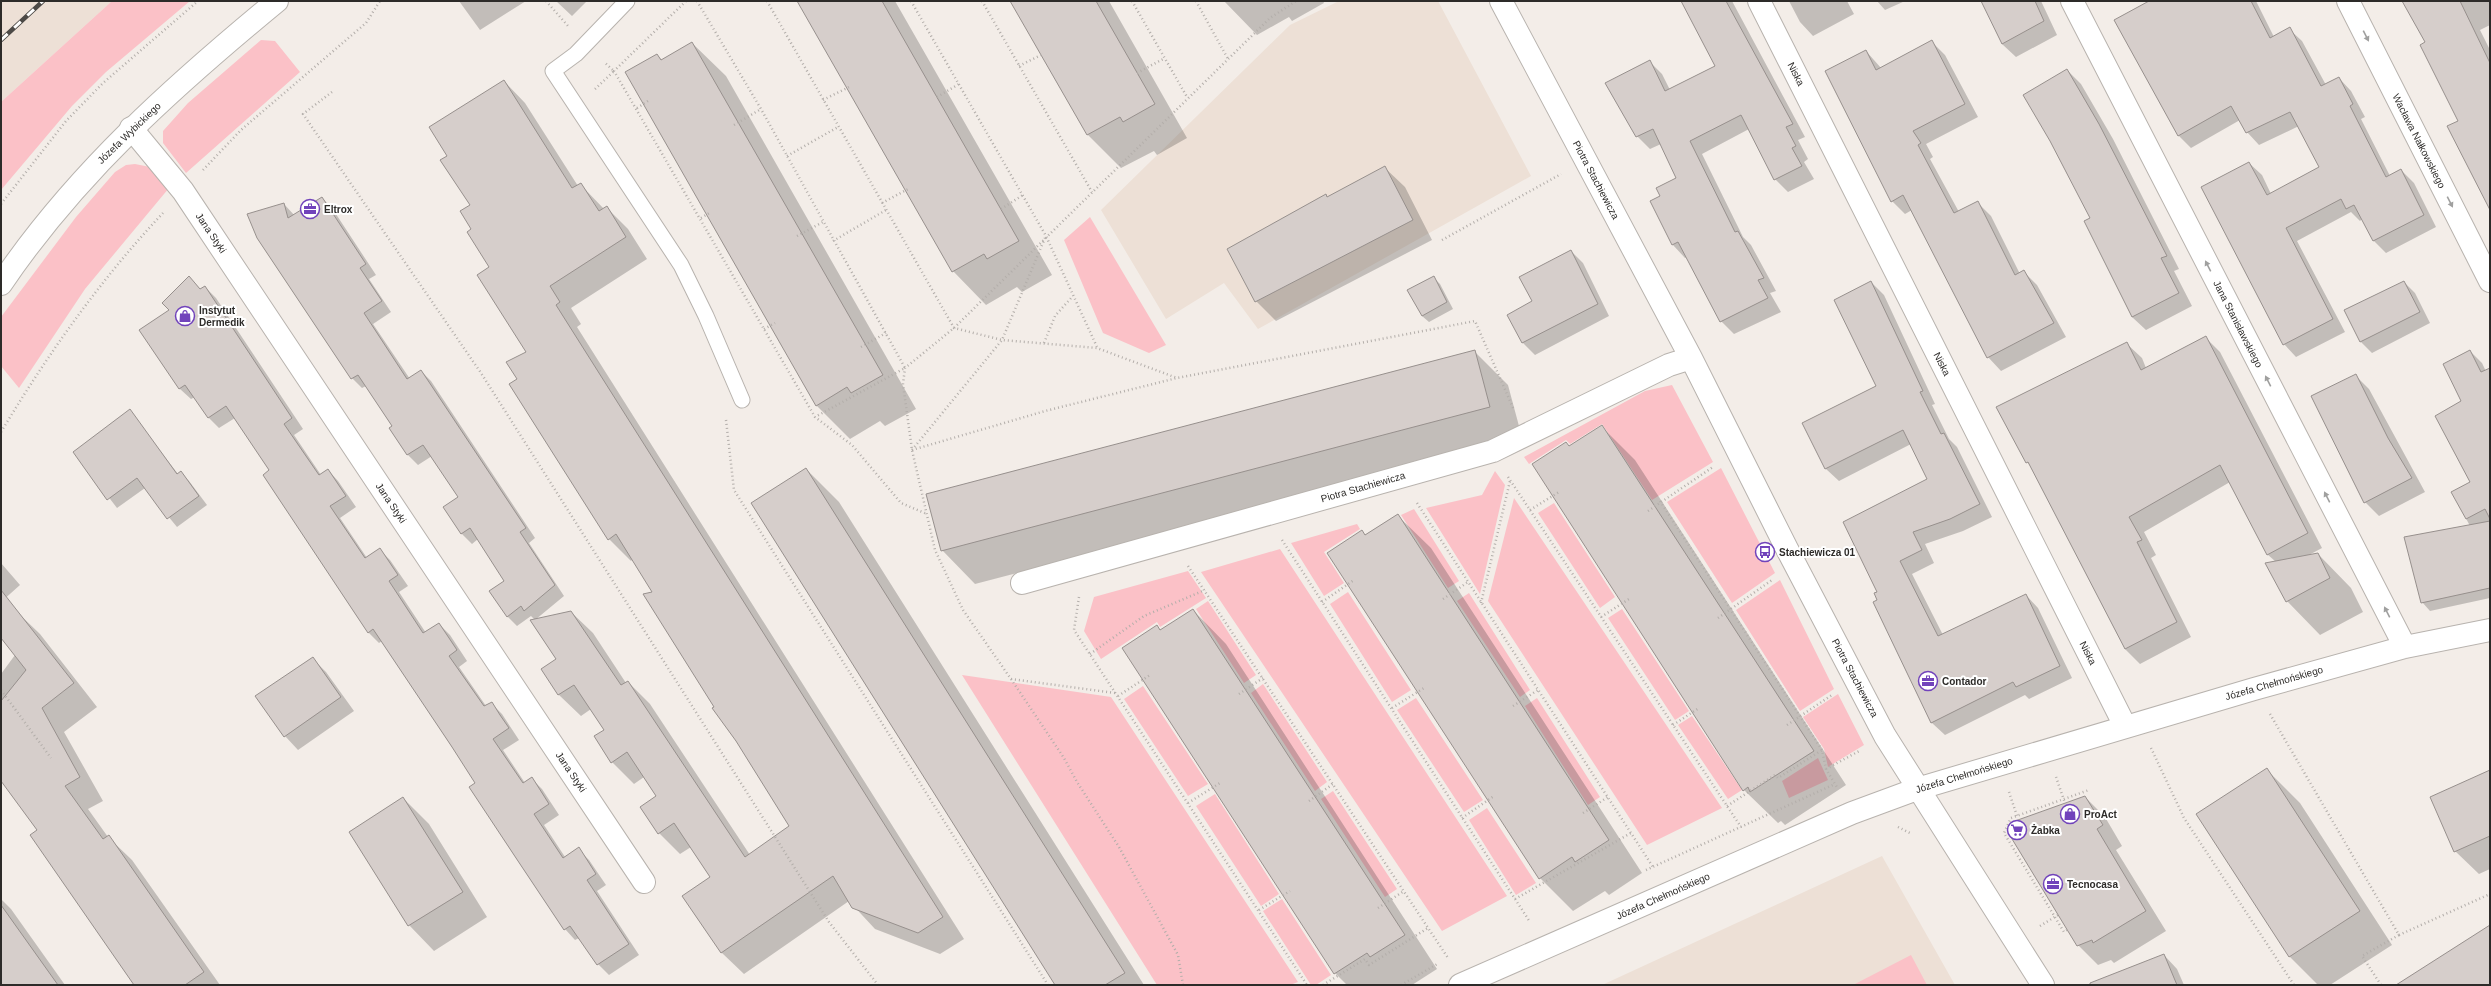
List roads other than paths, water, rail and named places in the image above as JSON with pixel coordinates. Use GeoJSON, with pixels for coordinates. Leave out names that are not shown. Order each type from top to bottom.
{"type":"FeatureCollection","features":[{"type":"Feature","properties":{"kind":"street","name":"Józefa Wybickiego"},"geometry":{"type":"LineString","coordinates":[[1,284],[75,189],[131,128],[277,1]]}},
{"type":"Feature","properties":{"kind":"street","name":"Piotra Stachiewicza"},"geometry":{"type":"LineString","coordinates":[[1501,1],[1691,358],[1812,598],[1885,736],[1917,789],[2043,985]]}},
{"type":"Feature","properties":{"kind":"street","name":"Niska"},"geometry":{"type":"LineString","coordinates":[[1759,1],[2131,725]]}},
{"type":"Feature","properties":{"kind":"street","name":"Jana Stanisławskiego"},"geometry":{"type":"LineString","coordinates":[[2072,1],[2405,647]]}},
{"type":"Feature","properties":{"kind":"street","name":"Wacława Nałkowskiego"},"geometry":{"type":"LineString","coordinates":[[2348,1],[2490,281]]}},
{"type":"Feature","properties":{"kind":"street","name":"Jana Styki"},"geometry":{"type":"LineString","coordinates":[[131,128],[187,198],[644,882]]}},
{"type":"Feature","properties":{"kind":"street","name":"Piotra Stachiewicza"},"geometry":{"type":"LineString","coordinates":[[1022,583],[1493,451],[1669,365],[1691,358]]}},
{"type":"Feature","properties":{"kind":"street","name":"Józefa Chełmońskiego"},"geometry":{"type":"LineString","coordinates":[[1460,985],[1852,813],[1917,789],[2131,725],[2405,647],[2490,630]]}},
{"type":"Feature","properties":{"kind":"lane"},"geometry":{"type":"LineString","coordinates":[[627,1],[580,50],[553,71],[681,265],[706,316],[742,400]]}},
{"type":"Feature","properties":{"kind":"railway"},"geometry":{"type":"LineString","coordinates":[[1,40],[43,1]]}},
{"type":"Feature","properties":{"kind":"place","name":"Eltrox"},"geometry":{"type":"Point","coordinates":[310,209]}},
{"type":"Feature","properties":{"kind":"place","name":"Instytut Dermedik"},"geometry":{"type":"Point","coordinates":[185,316]}},
{"type":"Feature","properties":{"kind":"place","name":"Stachiewicza 01"},"geometry":{"type":"Point","coordinates":[1765,552]}},
{"type":"Feature","properties":{"kind":"place","name":"Contador"},"geometry":{"type":"Point","coordinates":[1928,681]}},
{"type":"Feature","properties":{"kind":"place","name":"ProAct"},"geometry":{"type":"Point","coordinates":[2070,814]}},
{"type":"Feature","properties":{"kind":"place","name":"Żabka"},"geometry":{"type":"Point","coordinates":[2017,830]}},
{"type":"Feature","properties":{"kind":"place","name":"Tecnocasa"},"geometry":{"type":"Point","coordinates":[2053,884]}}]}
